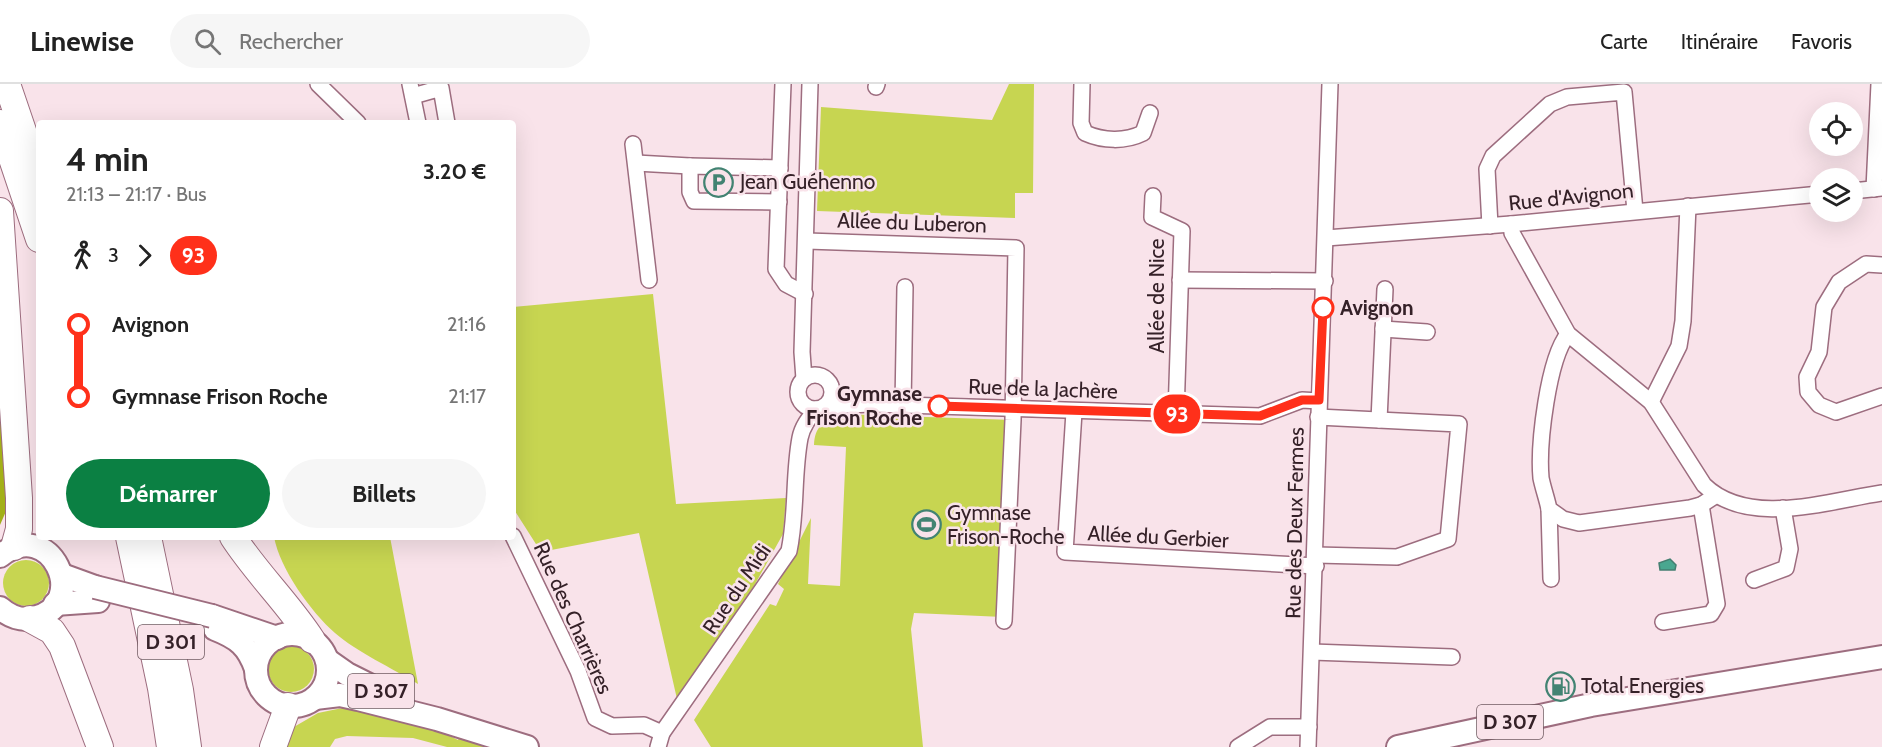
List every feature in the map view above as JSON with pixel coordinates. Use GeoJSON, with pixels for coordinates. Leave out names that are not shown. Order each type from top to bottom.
{"type":"FeatureCollection","features":[{"type":"Feature","properties":{"kind":"highway"},"geometry":{"type":"LineString","coordinates":[[7,84],[36,169]]}},
{"type":"Feature","properties":{"kind":"highway"},"geometry":{"type":"LineString","coordinates":[[0,123],[36,230]]}},
{"type":"Feature","properties":{"kind":"highway"},"geometry":{"type":"LineString","coordinates":[[0,211],[20,529],[7,552]]}},
{"type":"Feature","properties":{"kind":"highway","name":"D 301"},"geometry":{"type":"LineString","coordinates":[[130,540],[161,688],[170,747]]}},
{"type":"Feature","properties":{"kind":"highway","name":"D 301"},"geometry":{"type":"LineString","coordinates":[[149,540],[180,690],[188,747]]}},
{"type":"Feature","properties":{"kind":"highway"},"geometry":{"type":"LineString","coordinates":[[235,540],[251,565],[293,612],[319,650]]}},
{"type":"Feature","properties":{"kind":"highway"},"geometry":{"type":"LineString","coordinates":[[30,619],[52,632],[62,646],[100,747]]}},
{"type":"Feature","properties":{"kind":"highway"},"geometry":{"type":"LineString","coordinates":[[273,747],[288,706]]}},
{"type":"Feature","properties":{"kind":"main road"},"geometry":{"type":"LineString","coordinates":[[7,552],[26,545],[39,548],[49,554],[62,575],[60,595],[56,604]]}},
{"type":"Feature","properties":{"kind":"main road"},"geometry":{"type":"LineString","coordinates":[[62,575],[96,594],[277,638],[301,635],[319,650],[326,681],[315,698],[307,703],[288,706],[269,698],[258,680],[251,653],[244,644],[214,623]]}},
{"type":"Feature","properties":{"kind":"main road"},"geometry":{"type":"LineString","coordinates":[[0,608],[18,618],[30,619],[40,616],[56,604],[96,594]]}},
{"type":"Feature","properties":{"kind":"main road"},"geometry":{"type":"LineString","coordinates":[[256,669],[262,651],[277,638]]}},
{"type":"Feature","properties":{"kind":"main road","name":"D 307"},"geometry":{"type":"LineString","coordinates":[[319,650],[346,674],[437,719]]}},
{"type":"Feature","properties":{"kind":"main road","name":"D 307"},"geometry":{"type":"LineString","coordinates":[[1398,747],[1430,743],[1591,705],[1882,657]]}},
{"type":"Feature","properties":{"kind":"main road","name":"D 307"},"geometry":{"type":"LineString","coordinates":[[315,698],[340,695],[437,719],[527,747]]}},
{"type":"Feature","properties":{"kind":"street"},"geometry":{"type":"LineString","coordinates":[[318,84],[355,120]]}},
{"type":"Feature","properties":{"kind":"street"},"geometry":{"type":"LineString","coordinates":[[783,84],[776,269],[786,284],[805,294]]}},
{"type":"Feature","properties":{"kind":"street"},"geometry":{"type":"LineString","coordinates":[[810,84],[802,352],[812,378]]}},
{"type":"Feature","properties":{"kind":"street"},"geometry":{"type":"LineString","coordinates":[[1082,84],[1081,123],[1085,134],[1098,138],[1131,139],[1143,133],[1150,113]]}},
{"type":"Feature","properties":{"kind":"street","name":"Rue des Deux Fermes"},"geometry":{"type":"LineString","coordinates":[[1308,747],[1316,561],[1318,417],[1325,281],[1330,84]]}},
{"type":"Feature","properties":{"kind":"street"},"geometry":{"type":"LineString","coordinates":[[1863,190],[1878,189],[1880,84]]}},
{"type":"Feature","properties":{"kind":"street"},"geometry":{"type":"LineString","coordinates":[[417,120],[412,90],[447,86],[447,120]]}},
{"type":"Feature","properties":{"kind":"street"},"geometry":{"type":"LineString","coordinates":[[1490,226],[1487,170],[1493,156],[1550,104],[1567,97],[1623,88],[1635,211]]}},
{"type":"Feature","properties":{"kind":"street"},"geometry":{"type":"LineString","coordinates":[[633,144],[650,280]]}},
{"type":"Feature","properties":{"kind":"street"},"geometry":{"type":"LineString","coordinates":[[636,163],[780,168]]}},
{"type":"Feature","properties":{"kind":"street"},"geometry":{"type":"LineString","coordinates":[[690,166],[690,192],[694,201],[779,202]]}},
{"type":"Feature","properties":{"kind":"street","name":"Rue d'Avignon"},"geometry":{"type":"LineString","coordinates":[[1326,238],[1490,226],[1809,195]]}},
{"type":"Feature","properties":{"kind":"street","name":"Allée de Nice"},"geometry":{"type":"LineString","coordinates":[[1153,196],[1152,217],[1182,231],[1176,414]]}},
{"type":"Feature","properties":{"kind":"street"},"geometry":{"type":"LineString","coordinates":[[1651,402],[1679,346],[1683,321],[1689,206]]}},
{"type":"Feature","properties":{"kind":"street"},"geometry":{"type":"LineString","coordinates":[[1511,224],[1512,233],[1568,333],[1651,402],[1704,485],[1715,496],[1729,502],[1756,507],[1783,508],[1882,494]]}},
{"type":"Feature","properties":{"kind":"street","name":"Allée du Luberon"},"geometry":{"type":"LineString","coordinates":[[807,241],[1016,248],[1012,408]]}},
{"type":"Feature","properties":{"kind":"street"},"geometry":{"type":"LineString","coordinates":[[1882,265],[1866,264],[1839,282],[1824,307],[1819,352],[1807,376],[1808,392],[1819,405],[1836,412],[1882,396]]}},
{"type":"Feature","properties":{"kind":"street"},"geometry":{"type":"LineString","coordinates":[[1180,280],[1325,281]]}},
{"type":"Feature","properties":{"kind":"street"},"geometry":{"type":"LineString","coordinates":[[903,405],[905,287]]}},
{"type":"Feature","properties":{"kind":"street"},"geometry":{"type":"LineString","coordinates":[[1378,420],[1385,289]]}},
{"type":"Feature","properties":{"kind":"street"},"geometry":{"type":"LineString","coordinates":[[1383,329],[1427,332]]}},
{"type":"Feature","properties":{"kind":"street"},"geometry":{"type":"LineString","coordinates":[[1551,579],[1549,509],[1541,477],[1542,424],[1558,346],[1568,333]]}},
{"type":"Feature","properties":{"kind":"street"},"geometry":{"type":"LineString","coordinates":[[812,378],[827,380],[832,388],[831,398],[821,408],[805,406],[799,396],[799,387],[812,378]]}},
{"type":"Feature","properties":{"kind":"street","name":"Rue de la Jachère"},"geometry":{"type":"LineString","coordinates":[[832,388],[871,404]]}},
{"type":"Feature","properties":{"kind":"street","name":"Rue du Midi"},"geometry":{"type":"LineString","coordinates":[[799,396],[796,425],[800,437]]}},
{"type":"Feature","properties":{"kind":"street","name":"Rue de la Jachère"},"geometry":{"type":"LineString","coordinates":[[821,408],[871,404],[1260,416],[1302,400],[1319,400]]}},
{"type":"Feature","properties":{"kind":"street","name":"Rue du Midi"},"geometry":{"type":"LineString","coordinates":[[660,740],[789,551],[794,525],[800,437],[806,421],[821,408]]}},
{"type":"Feature","properties":{"kind":"street"},"geometry":{"type":"LineString","coordinates":[[1004,621],[1012,408]]}},
{"type":"Feature","properties":{"kind":"street","name":"Allée du Gerbier"},"geometry":{"type":"LineString","coordinates":[[1074,412],[1065,552],[1316,561]]}},
{"type":"Feature","properties":{"kind":"street"},"geometry":{"type":"LineString","coordinates":[[1316,561],[1397,557],[1448,539],[1459,424],[1318,417]]}},
{"type":"Feature","properties":{"kind":"street"},"geometry":{"type":"LineString","coordinates":[[1549,509],[1563,519],[1579,523],[1701,505],[1715,496]]}},
{"type":"Feature","properties":{"kind":"street"},"geometry":{"type":"LineString","coordinates":[[1663,621],[1711,614],[1717,604],[1701,505]]}},
{"type":"Feature","properties":{"kind":"street"},"geometry":{"type":"LineString","coordinates":[[1754,580],[1786,568],[1790,549],[1783,508]]}},
{"type":"Feature","properties":{"kind":"street","name":"Rue des Charrières"},"geometry":{"type":"LineString","coordinates":[[515,540],[578,671],[595,718],[612,726],[644,725],[660,740]]}},
{"type":"Feature","properties":{"kind":"street"},"geometry":{"type":"LineString","coordinates":[[1312,652],[1452,657]]}},
{"type":"Feature","properties":{"kind":"street"},"geometry":{"type":"LineString","coordinates":[[1238,747],[1270,727],[1309,727]]}},
{"type":"Feature","properties":{"kind":"green space"},"geometry":{"type":"Polygon","coordinates":[[[1009,84],[1034,84],[1033,193],[1015,193],[1015,218],[817,211],[821,107],[992,120],[1009,84]]]}},
{"type":"Feature","properties":{"kind":"green space"},"geometry":{"type":"Polygon","coordinates":[[[653,294],[676,504],[786,498],[783,534],[754,586],[677,699],[639,533],[541,552],[516,513],[516,307],[653,294]]]}},
{"type":"Feature","properties":{"kind":"green space"},"geometry":{"type":"Polygon","coordinates":[[[0,384],[7,509],[0,525],[0,384]]]}},
{"type":"Feature","properties":{"kind":"green space"},"geometry":{"type":"Polygon","coordinates":[[[840,414],[1013,420],[1003,617],[914,613],[911,629],[923,747],[711,747],[694,720],[770,604],[776,606],[784,589],[778,584],[811,518],[808,584],[840,586],[846,447],[814,445],[816,433],[821,425],[840,414]]]}},
{"type":"Feature","properties":{"kind":"green space"},"geometry":{"type":"Polygon","coordinates":[[[275,540],[391,540],[418,684],[354,647],[335,633],[316,614],[298,589],[277,549],[275,540]]]}},
{"type":"Feature","properties":{"kind":"green space"},"geometry":{"type":"Polygon","coordinates":[[[26,560],[42,567],[49,583],[42,599],[26,606],[10,599],[3,583],[10,567],[26,560]]]}},
{"type":"Feature","properties":{"kind":"green space"},"geometry":{"type":"Polygon","coordinates":[[[291,646],[307,653],[314,669],[307,685],[291,692],[275,685],[268,669],[275,653],[291,646]]]}},
{"type":"Feature","properties":{"kind":"green space"},"geometry":{"type":"Polygon","coordinates":[[[352,706],[487,747],[447,747],[413,738],[347,736],[335,739],[330,747],[281,747],[287,731],[318,713],[352,706]]]}},
{"type":"Feature","properties":{"kind":"shaded area"},"geometry":{"type":"Polygon","coordinates":[[[1670,559],[1676,565],[1675,570],[1660,570],[1659,563],[1670,559]]]}},
{"type":"Feature","properties":{"kind":"bus line","name":"93"},"geometry":{"type":"LineString","coordinates":[[939,406],[1260,416],[1302,400],[1319,400],[1323,308]]}},
{"type":"Feature","properties":{"kind":"place","name":"Jean Guéhenno"},"geometry":{"type":"Point","coordinates":[719,182]}},
{"type":"Feature","properties":{"kind":"place","name":"Avignon"},"geometry":{"type":"Point","coordinates":[1323,308]}},
{"type":"Feature","properties":{"kind":"place","name":"Gymnase Frison Roche"},"geometry":{"type":"Point","coordinates":[939,406]}},
{"type":"Feature","properties":{"kind":"place","name":"Gymnase Frison-Roche"},"geometry":{"type":"Point","coordinates":[926,525]}},
{"type":"Feature","properties":{"kind":"place","name":"Total Energies"},"geometry":{"type":"Point","coordinates":[1560,686]}}]}
